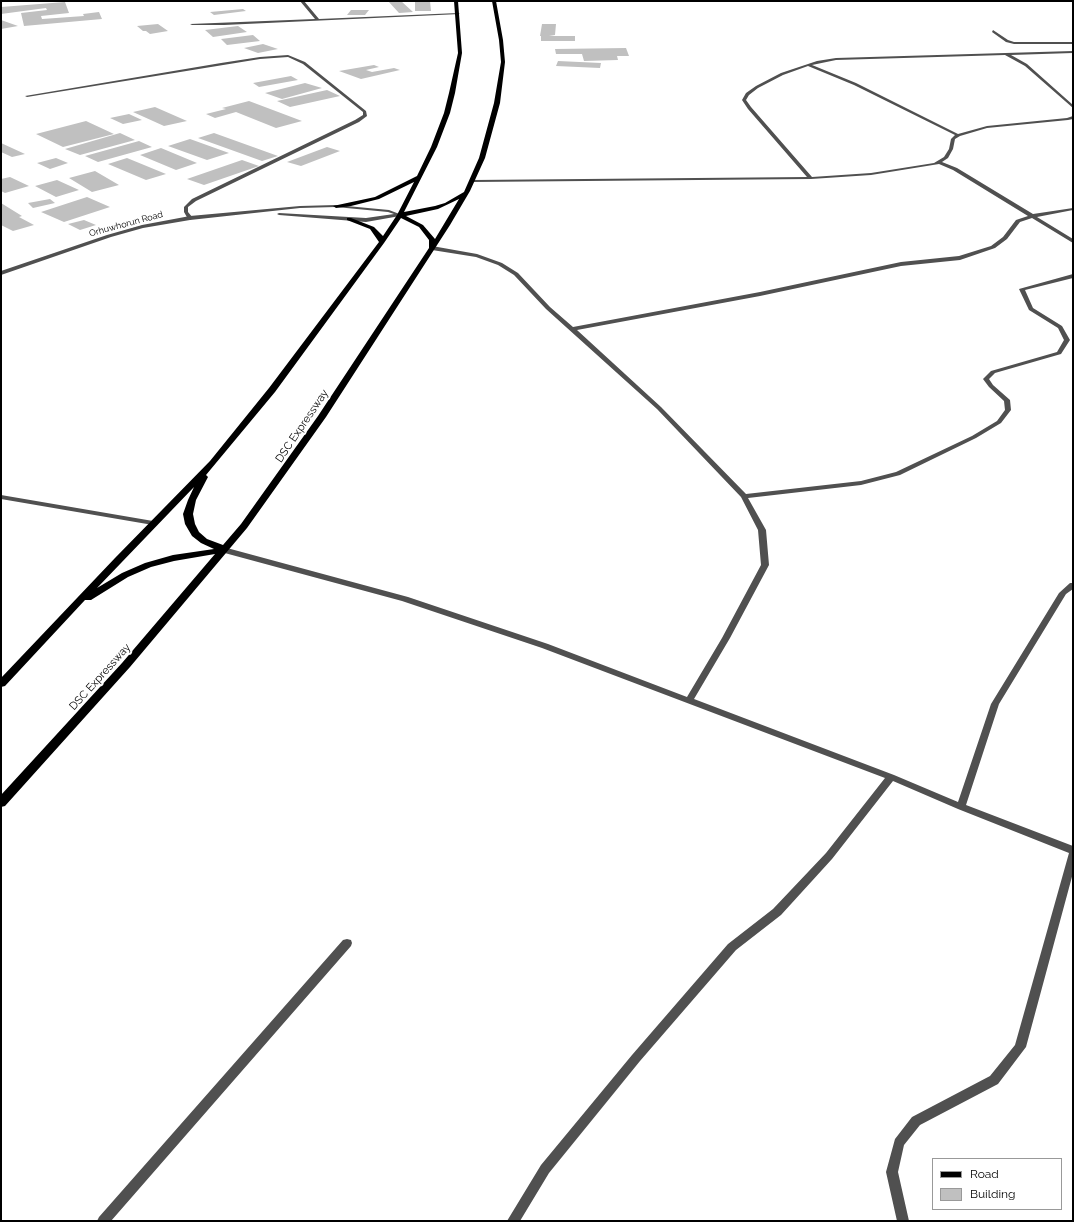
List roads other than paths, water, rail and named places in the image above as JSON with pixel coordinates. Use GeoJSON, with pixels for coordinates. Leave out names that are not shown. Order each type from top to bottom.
{"type":"FeatureCollection","features":[{"type":"Feature","properties":{"kind":"main road"},"geometry":{"type":"LineString","coordinates":[[1,684],[213,463],[272,390],[382,242],[400,215],[434,147],[452,93],[460,53],[456,1]]}},
{"type":"Feature","properties":{"kind":"main road","name":"DSC Expressway"},"geometry":{"type":"LineString","coordinates":[[1,802],[126,665],[248,520],[322,417],[468,191],[482,158],[491,128],[500,85],[503,62],[501,40],[494,1]]}},
{"type":"Feature","properties":{"kind":"main road"},"geometry":{"type":"LineString","coordinates":[[336,206],[377,198],[418,177]]}},
{"type":"Feature","properties":{"kind":"main road"},"geometry":{"type":"LineString","coordinates":[[400,215],[436,208],[447,204],[468,191]]}},
{"type":"Feature","properties":{"kind":"main road"},"geometry":{"type":"LineString","coordinates":[[400,215],[421,226],[432,240],[432,248]]}},
{"type":"Feature","properties":{"kind":"main road"},"geometry":{"type":"LineString","coordinates":[[349,219],[372,228],[380,237],[382,242]]}},
{"type":"Feature","properties":{"kind":"main road"},"geometry":{"type":"LineString","coordinates":[[213,463],[192,500],[188,514],[190,524],[196,534],[204,542],[224,550]]}},
{"type":"Feature","properties":{"kind":"main road"},"geometry":{"type":"LineString","coordinates":[[78,604],[125,575],[148,565],[173,558],[224,550]]}},
{"type":"Feature","properties":{"kind":"street"},"geometry":{"type":"LineString","coordinates":[[302,1],[318,20]]}},
{"type":"Feature","properties":{"kind":"street"},"geometry":{"type":"LineString","coordinates":[[192,24],[224,24],[458,14]]}},
{"type":"Feature","properties":{"kind":"street"},"geometry":{"type":"LineString","coordinates":[[993,30],[999,37],[1012,43],[1073,42]]}},
{"type":"Feature","properties":{"kind":"street"},"geometry":{"type":"LineString","coordinates":[[811,178],[749,108],[744,100],[747,94],[757,87],[782,74],[808,65],[836,59],[1073,52]]}},
{"type":"Feature","properties":{"kind":"street"},"geometry":{"type":"LineString","coordinates":[[1005,54],[1026,65],[1073,107]]}},
{"type":"Feature","properties":{"kind":"street"},"geometry":{"type":"LineString","coordinates":[[27,96],[236,61],[288,56],[304,63],[365,112],[365,116],[357,121],[194,200],[186,206],[186,212],[190,218]]}},
{"type":"Feature","properties":{"kind":"street"},"geometry":{"type":"LineString","coordinates":[[808,65],[855,84],[958,135]]}},
{"type":"Feature","properties":{"kind":"street"},"geometry":{"type":"LineString","coordinates":[[472,181],[811,178],[871,174],[910,169],[939,162],[946,158],[951,149],[953,139],[958,135],[987,127],[1068,119],[1073,117]]}},
{"type":"Feature","properties":{"kind":"street"},"geometry":{"type":"LineString","coordinates":[[939,162],[955,169],[1073,241]]}},
{"type":"Feature","properties":{"kind":"street"},"geometry":{"type":"LineString","coordinates":[[259,212],[300,207],[336,206],[389,212],[400,215]]}},
{"type":"Feature","properties":{"kind":"street"},"geometry":{"type":"LineString","coordinates":[[572,329],[760,294],[901,264],[919,264],[960,258],[993,247],[1005,238],[1018,220],[1073,209]]}},
{"type":"Feature","properties":{"kind":"street"},"geometry":{"type":"LineString","coordinates":[[259,212],[349,219],[382,219],[400,215]]}},
{"type":"Feature","properties":{"kind":"street","name":"Orhuwhorun Road"},"geometry":{"type":"LineString","coordinates":[[1,273],[109,236],[142,227],[190,218],[259,212]]}},
{"type":"Feature","properties":{"kind":"street"},"geometry":{"type":"LineString","coordinates":[[432,248],[477,256],[500,264],[516,274],[548,308],[659,408],[744,496],[762,530],[765,566],[726,638],[689,701]]}},
{"type":"Feature","properties":{"kind":"street"},"geometry":{"type":"LineString","coordinates":[[744,496],[861,483],[898,474],[974,437],[999,422],[1008,410],[1007,400],[990,386],[986,379],[993,372],[1059,353],[1067,340],[1060,327],[1031,309],[1022,289],[1073,276]]}},
{"type":"Feature","properties":{"kind":"street"},"geometry":{"type":"LineString","coordinates":[[1,497],[154,523]]}},
{"type":"Feature","properties":{"kind":"street"},"geometry":{"type":"LineString","coordinates":[[224,550],[405,599],[545,646],[891,777],[961,807],[1073,850]]}},
{"type":"Feature","properties":{"kind":"street"},"geometry":{"type":"LineString","coordinates":[[961,807],[995,704],[1063,593],[1073,585]]}},
{"type":"Feature","properties":{"kind":"street"},"geometry":{"type":"LineString","coordinates":[[513,1221],[545,1169],[641,1053],[732,947],[777,912],[829,856],[891,777]]}},
{"type":"Feature","properties":{"kind":"street"},"geometry":{"type":"LineString","coordinates":[[903,1221],[892,1172],[899,1143],[916,1121],[994,1080],[1020,1047],[1073,854]]}},
{"type":"Feature","properties":{"kind":"street"},"geometry":{"type":"LineString","coordinates":[[103,1221],[347,943]]}}]}
